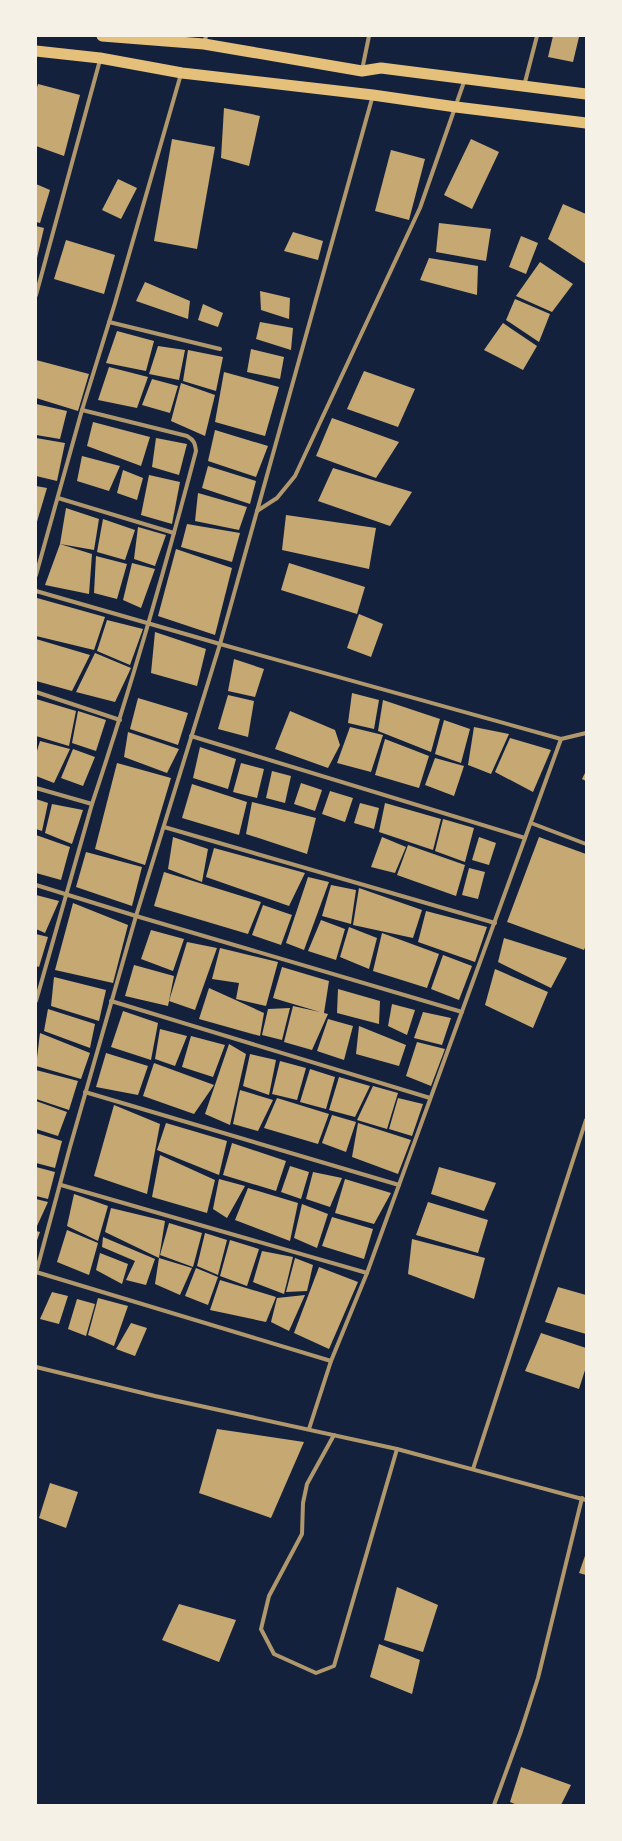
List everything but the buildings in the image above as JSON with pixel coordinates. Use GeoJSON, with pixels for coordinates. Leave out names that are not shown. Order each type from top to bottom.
{"type":"FeatureCollection","features":[{"type":"Feature","properties":{"kind":"highway"},"geometry":{"type":"LineString","coordinates":[[102,36],[205,40],[362,71],[381,68],[586,94]]}},
{"type":"Feature","properties":{"kind":"highway"},"geometry":{"type":"LineString","coordinates":[[36,51],[100,58],[182,73],[373,95],[456,108],[586,123]]}},
{"type":"Feature","properties":{"kind":"street"},"geometry":{"type":"LineString","coordinates":[[362,71],[370,36]]}},
{"type":"Feature","properties":{"kind":"street"},"geometry":{"type":"LineString","coordinates":[[524,86],[537,36]]}},
{"type":"Feature","properties":{"kind":"street"},"geometry":{"type":"LineString","coordinates":[[36,295],[100,58]]}},
{"type":"Feature","properties":{"kind":"street"},"geometry":{"type":"LineString","coordinates":[[36,575],[82,410],[182,73]]}},
{"type":"Feature","properties":{"kind":"street"},"geometry":{"type":"LineString","coordinates":[[256,511],[277,498],[295,476],[420,208],[466,79]]}},
{"type":"Feature","properties":{"kind":"street"},"geometry":{"type":"LineString","coordinates":[[331,1361],[36,1273],[111,1001],[220,644],[373,95]]}},
{"type":"Feature","properties":{"kind":"street"},"geometry":{"type":"LineString","coordinates":[[109,322],[220,349]]}},
{"type":"Feature","properties":{"kind":"street"},"geometry":{"type":"LineString","coordinates":[[36,1000],[38,985],[92,804],[120,720],[196,451],[195,444],[192,439],[187,436],[82,410]]}},
{"type":"Feature","properties":{"kind":"street"},"geometry":{"type":"LineString","coordinates":[[58,498],[174,533]]}},
{"type":"Feature","properties":{"kind":"street"},"geometry":{"type":"LineString","coordinates":[[36,591],[561,739],[586,733]]}},
{"type":"Feature","properties":{"kind":"street"},"geometry":{"type":"LineString","coordinates":[[36,692],[120,720]]}},
{"type":"Feature","properties":{"kind":"street"},"geometry":{"type":"LineString","coordinates":[[192,736],[525,838]]}},
{"type":"Feature","properties":{"kind":"street"},"geometry":{"type":"LineString","coordinates":[[309,1429],[331,1361],[367,1273],[561,739]]}},
{"type":"Feature","properties":{"kind":"street"},"geometry":{"type":"LineString","coordinates":[[36,788],[92,804]]}},
{"type":"Feature","properties":{"kind":"street"},"geometry":{"type":"LineString","coordinates":[[531,823],[586,844]]}},
{"type":"Feature","properties":{"kind":"street"},"geometry":{"type":"LineString","coordinates":[[164,828],[495,923]]}},
{"type":"Feature","properties":{"kind":"street"},"geometry":{"type":"LineString","coordinates":[[36,885],[462,1012]]}},
{"type":"Feature","properties":{"kind":"street"},"geometry":{"type":"LineString","coordinates":[[111,1001],[430,1098]]}},
{"type":"Feature","properties":{"kind":"street"},"geometry":{"type":"LineString","coordinates":[[85,1092],[399,1185]]}},
{"type":"Feature","properties":{"kind":"street"},"geometry":{"type":"LineString","coordinates":[[473,1469],[586,1120]]}},
{"type":"Feature","properties":{"kind":"street"},"geometry":{"type":"LineString","coordinates":[[61,1185],[367,1273]]}},
{"type":"Feature","properties":{"kind":"street"},"geometry":{"type":"LineString","coordinates":[[36,1368],[154,1396],[396,1449],[584,1499],[538,1678],[521,1731],[494,1805]]}},
{"type":"Feature","properties":{"kind":"street"},"geometry":{"type":"LineString","coordinates":[[334,1435],[307,1484],[302,1503],[302,1534],[269,1596],[261,1629],[274,1654],[316,1673],[334,1666],[396,1449]]}}]}
